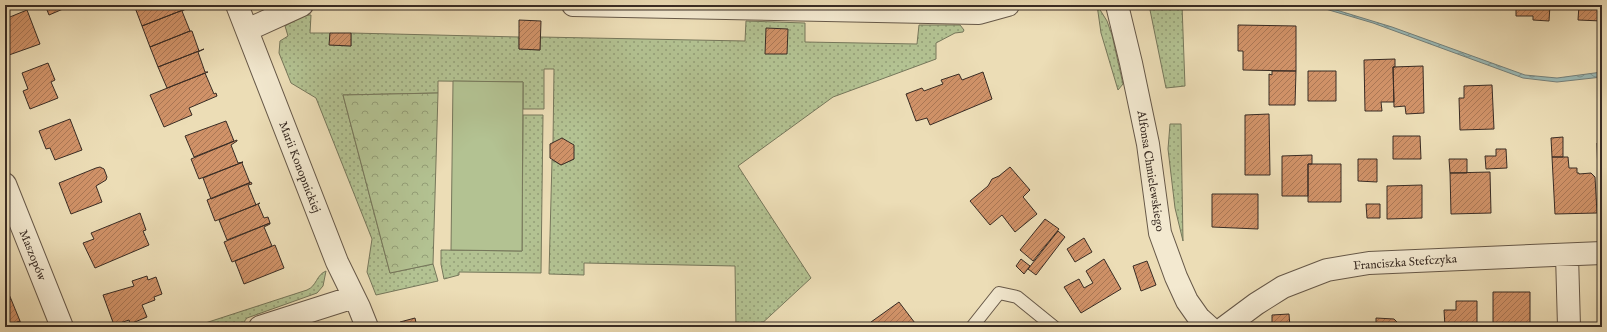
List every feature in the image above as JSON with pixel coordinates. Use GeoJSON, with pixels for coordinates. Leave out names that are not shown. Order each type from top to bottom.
{"type":"FeatureCollection","features":[{"type":"Feature","properties":{"kind":"street","name":"Marii Konopnickiej"},"geometry":{"type":"LineString","coordinates":[[237,5],[337,262],[367,327]]}},
{"type":"Feature","properties":{"kind":"street"},"geometry":{"type":"LineString","coordinates":[[247,30],[302,5]]}},
{"type":"Feature","properties":{"kind":"street"},"geometry":{"type":"LineString","coordinates":[[574,5],[885,8],[979,13],[1008,5]]}},
{"type":"Feature","properties":{"kind":"street","name":"Alfonsa Chmielewskiego"},"geometry":{"type":"LineString","coordinates":[[1117,5],[1148,144],[1160,233],[1176,277],[1187,301],[1198,318],[1209,327]]}},
{"type":"Feature","properties":{"kind":"street","name":"Maszopów"},"geometry":{"type":"LineString","coordinates":[[5,184],[62,327]]}},
{"type":"Feature","properties":{"kind":"street","name":"Franciszka Stefczyka"},"geometry":{"type":"LineString","coordinates":[[1225,327],[1256,304],[1283,287],[1327,270],[1369,263],[1602,254]]}},
{"type":"Feature","properties":{"kind":"street"},"geometry":{"type":"LineString","coordinates":[[1567,255],[1569,327]]}},
{"type":"Feature","properties":{"kind":"street"},"geometry":{"type":"LineString","coordinates":[[260,327],[354,296]]}},
{"type":"Feature","properties":{"kind":"lane"},"geometry":{"type":"LineString","coordinates":[[972,327],[999,294],[1017,297],[1054,327]]}},
{"type":"Feature","properties":{"kind":"green space"},"geometry":{"type":"Polygon","coordinates":[[[1097,5],[1107,21],[1112,35],[1123,84],[1118,90],[1101,33],[1097,5]]]}},
{"type":"Feature","properties":{"kind":"green space"},"geometry":{"type":"Polygon","coordinates":[[[1149,5],[1182,5],[1185,86],[1166,88],[1149,5]]]}},
{"type":"Feature","properties":{"kind":"green space"},"geometry":{"type":"Polygon","coordinates":[[[305,15],[311,15],[310,33],[330,33],[330,45],[351,46],[351,33],[519,37],[519,49],[540,50],[540,37],[745,41],[746,21],[805,23],[805,42],[917,44],[919,25],[960,25],[964,30],[963,32],[955,33],[936,43],[936,59],[833,97],[738,166],[811,278],[758,327],[736,327],[735,266],[584,263],[584,275],[549,274],[552,160],[561,165],[574,159],[553,143],[554,69],[544,69],[544,109],[523,109],[523,82],[438,81],[438,93],[343,95],[390,273],[433,264],[438,281],[376,295],[367,272],[372,239],[316,98],[291,83],[279,53],[280,41],[288,36],[285,26],[305,15]]]}},
{"type":"Feature","properties":{"kind":"green space"},"geometry":{"type":"Polygon","coordinates":[[[453,81],[523,82],[522,251],[451,250],[453,81]]]}},
{"type":"Feature","properties":{"kind":"green space"},"geometry":{"type":"Polygon","coordinates":[[[438,93],[433,264],[390,273],[343,95],[438,93]]]}},
{"type":"Feature","properties":{"kind":"green space"},"geometry":{"type":"Polygon","coordinates":[[[523,115],[543,115],[541,273],[459,272],[459,275],[444,279],[441,264],[441,250],[522,251],[523,115]]]}},
{"type":"Feature","properties":{"kind":"green space"},"geometry":{"type":"Polygon","coordinates":[[[1170,124],[1181,124],[1183,241],[1175,208],[1168,149],[1170,124]]]}},
{"type":"Feature","properties":{"kind":"green space"},"geometry":{"type":"Polygon","coordinates":[[[326,271],[323,286],[317,293],[247,318],[240,327],[230,324],[218,327],[193,327],[307,290],[313,286],[320,275],[326,271]]]}},
{"type":"Feature","properties":{"kind":"water"},"geometry":{"type":"Polygon","coordinates":[[[1312,5],[1320,5],[1392,27],[1525,75],[1557,78],[1602,72],[1602,77],[1557,82],[1523,78],[1373,23],[1312,5]]]}},
{"type":"Feature","properties":{"kind":"building"},"geometry":{"type":"Polygon","coordinates":[[[45,5],[69,5],[70,6],[49,15],[45,5]]]}},
{"type":"Feature","properties":{"kind":"building"},"geometry":{"type":"Polygon","coordinates":[[[134,5],[181,5],[183,10],[142,26],[134,5]]]}},
{"type":"Feature","properties":{"kind":"building"},"geometry":{"type":"Polygon","coordinates":[[[1516,5],[1550,5],[1549,21],[1533,20],[1533,16],[1516,16],[1516,5]]]}},
{"type":"Feature","properties":{"kind":"building"},"geometry":{"type":"Polygon","coordinates":[[[1579,5],[1602,5],[1602,21],[1578,20],[1579,5]]]}},
{"type":"Feature","properties":{"kind":"building"},"geometry":{"type":"Polygon","coordinates":[[[188,8],[182,11],[190,31],[150,47],[142,26],[188,8]]]}},
{"type":"Feature","properties":{"kind":"building"},"geometry":{"type":"Polygon","coordinates":[[[27,10],[40,44],[9,55],[5,45],[5,19],[27,10]]]}},
{"type":"Feature","properties":{"kind":"building"},"geometry":{"type":"Polygon","coordinates":[[[519,20],[541,21],[540,50],[519,49],[519,20]]]}},
{"type":"Feature","properties":{"kind":"building"},"geometry":{"type":"Polygon","coordinates":[[[1238,25],[1296,26],[1296,71],[1243,70],[1243,51],[1238,51],[1238,25]]]}},
{"type":"Feature","properties":{"kind":"building"},"geometry":{"type":"Polygon","coordinates":[[[766,28],[788,29],[787,54],[765,54],[766,28]]]}},
{"type":"Feature","properties":{"kind":"building"},"geometry":{"type":"Polygon","coordinates":[[[192,31],[199,51],[158,67],[150,47],[192,31]]]}},
{"type":"Feature","properties":{"kind":"building"},"geometry":{"type":"Polygon","coordinates":[[[330,33],[351,33],[351,46],[329,45],[330,33]]]}},
{"type":"Feature","properties":{"kind":"building"},"geometry":{"type":"Polygon","coordinates":[[[204,49],[198,52],[205,72],[208,72],[167,88],[158,67],[204,49]]]}},
{"type":"Feature","properties":{"kind":"building"},"geometry":{"type":"Polygon","coordinates":[[[1395,59],[1395,67],[1393,67],[1394,102],[1381,102],[1382,111],[1365,111],[1364,60],[1395,59]]]}},
{"type":"Feature","properties":{"kind":"building"},"geometry":{"type":"Polygon","coordinates":[[[48,63],[55,80],[51,82],[58,98],[30,109],[23,91],[28,89],[22,73],[48,63]]]}},
{"type":"Feature","properties":{"kind":"building"},"geometry":{"type":"Polygon","coordinates":[[[1423,66],[1424,113],[1406,114],[1405,106],[1394,107],[1393,67],[1423,66]]]}},
{"type":"Feature","properties":{"kind":"building"},"geometry":{"type":"Polygon","coordinates":[[[1272,71],[1296,71],[1295,105],[1269,105],[1269,74],[1272,75],[1272,71]]]}},
{"type":"Feature","properties":{"kind":"building"},"geometry":{"type":"Polygon","coordinates":[[[1308,71],[1336,71],[1336,101],[1308,101],[1308,71]]]}},
{"type":"Feature","properties":{"kind":"building"},"geometry":{"type":"Polygon","coordinates":[[[983,72],[992,99],[930,125],[927,118],[916,121],[906,94],[922,88],[924,91],[943,84],[941,80],[959,74],[962,80],[983,72]]]}},
{"type":"Feature","properties":{"kind":"building"},"geometry":{"type":"Polygon","coordinates":[[[205,73],[214,94],[216,93],[217,96],[189,108],[192,115],[164,127],[150,95],[205,73]]]}},
{"type":"Feature","properties":{"kind":"building"},"geometry":{"type":"Polygon","coordinates":[[[1492,85],[1494,129],[1460,130],[1459,98],[1464,98],[1464,86],[1492,85]]]}},
{"type":"Feature","properties":{"kind":"building"},"geometry":{"type":"Polygon","coordinates":[[[1269,114],[1270,175],[1245,175],[1245,115],[1269,114]]]}},
{"type":"Feature","properties":{"kind":"building"},"geometry":{"type":"Polygon","coordinates":[[[70,119],[82,150],[55,160],[50,148],[46,149],[39,131],[70,119]]]}},
{"type":"Feature","properties":{"kind":"building"},"geometry":{"type":"Polygon","coordinates":[[[226,121],[234,141],[194,157],[185,136],[226,121]]]}},
{"type":"Feature","properties":{"kind":"building"},"geometry":{"type":"Polygon","coordinates":[[[1393,136],[1420,136],[1421,159],[1393,159],[1393,136]]]}},
{"type":"Feature","properties":{"kind":"building"},"geometry":{"type":"Polygon","coordinates":[[[1563,137],[1563,157],[1552,157],[1551,138],[1563,137]]]}},
{"type":"Feature","properties":{"kind":"building"},"geometry":{"type":"Polygon","coordinates":[[[562,138],[574,145],[574,159],[561,165],[550,158],[550,144],[562,138]]]}},
{"type":"Feature","properties":{"kind":"building"},"geometry":{"type":"Polygon","coordinates":[[[237,140],[231,145],[238,163],[243,162],[199,179],[191,159],[237,140]]]}},
{"type":"Feature","properties":{"kind":"building"},"geometry":{"type":"Polygon","coordinates":[[[1597,143],[1602,143],[1602,184],[1601,176],[1598,176],[1597,143]]]}},
{"type":"Feature","properties":{"kind":"building"},"geometry":{"type":"Polygon","coordinates":[[[1496,149],[1506,149],[1507,168],[1486,169],[1485,156],[1496,156],[1496,149]]]}},
{"type":"Feature","properties":{"kind":"building"},"geometry":{"type":"Polygon","coordinates":[[[1312,155],[1312,164],[1308,164],[1308,196],[1282,196],[1282,156],[1312,155]]]}},
{"type":"Feature","properties":{"kind":"building"},"geometry":{"type":"Polygon","coordinates":[[[1552,157],[1568,157],[1569,168],[1577,168],[1577,173],[1579,174],[1591,173],[1595,177],[1597,213],[1555,214],[1552,157]]]}},
{"type":"Feature","properties":{"kind":"building"},"geometry":{"type":"Polygon","coordinates":[[[1358,159],[1377,159],[1377,182],[1358,181],[1358,159]]]}},
{"type":"Feature","properties":{"kind":"building"},"geometry":{"type":"Polygon","coordinates":[[[1449,159],[1467,159],[1467,173],[1450,173],[1449,159]]]}},
{"type":"Feature","properties":{"kind":"building"},"geometry":{"type":"Polygon","coordinates":[[[243,162],[242,163],[250,183],[211,199],[203,178],[243,162]]]}},
{"type":"Feature","properties":{"kind":"building"},"geometry":{"type":"Polygon","coordinates":[[[1308,164],[1341,164],[1341,202],[1308,202],[1308,164]]]}},
{"type":"Feature","properties":{"kind":"building"},"geometry":{"type":"Polygon","coordinates":[[[100,167],[104,169],[107,177],[106,180],[96,186],[102,202],[71,214],[59,183],[100,167]]]}},
{"type":"Feature","properties":{"kind":"building"},"geometry":{"type":"Polygon","coordinates":[[[1010,167],[1030,190],[1023,197],[1037,214],[1015,232],[1002,215],[990,225],[970,201],[988,186],[992,179],[999,176],[1010,167]]]}},
{"type":"Feature","properties":{"kind":"building"},"geometry":{"type":"Polygon","coordinates":[[[1490,172],[1491,213],[1451,214],[1450,173],[1490,172]]]}},
{"type":"Feature","properties":{"kind":"building"},"geometry":{"type":"Polygon","coordinates":[[[251,182],[252,184],[248,185],[256,205],[215,221],[207,200],[251,182]]]}},
{"type":"Feature","properties":{"kind":"building"},"geometry":{"type":"Polygon","coordinates":[[[1422,185],[1422,218],[1387,219],[1387,186],[1422,185]]]}},
{"type":"Feature","properties":{"kind":"building"},"geometry":{"type":"Polygon","coordinates":[[[1212,194],[1258,194],[1258,229],[1212,227],[1212,194]]]}},
{"type":"Feature","properties":{"kind":"building"},"geometry":{"type":"Polygon","coordinates":[[[260,203],[258,204],[264,218],[268,217],[270,223],[227,240],[219,220],[260,203]]]}},
{"type":"Feature","properties":{"kind":"building"},"geometry":{"type":"Polygon","coordinates":[[[1366,204],[1380,204],[1380,218],[1367,218],[1366,204]]]}},
{"type":"Feature","properties":{"kind":"building"},"geometry":{"type":"Polygon","coordinates":[[[140,213],[146,230],[143,231],[149,245],[95,268],[83,243],[94,239],[91,233],[140,213]]]}},
{"type":"Feature","properties":{"kind":"building"},"geometry":{"type":"Polygon","coordinates":[[[1045,219],[1059,229],[1033,261],[1020,250],[1045,219]]]}},
{"type":"Feature","properties":{"kind":"building"},"geometry":{"type":"Polygon","coordinates":[[[270,223],[264,227],[272,246],[232,262],[224,242],[270,223]]]}},
{"type":"Feature","properties":{"kind":"building"},"geometry":{"type":"Polygon","coordinates":[[[1058,231],[1065,237],[1036,275],[1028,269],[1058,231]]]}},
{"type":"Feature","properties":{"kind":"building"},"geometry":{"type":"Polygon","coordinates":[[[1084,238],[1092,252],[1075,262],[1067,249],[1084,238]]]}},
{"type":"Feature","properties":{"kind":"building"},"geometry":{"type":"Polygon","coordinates":[[[275,245],[284,268],[244,284],[235,261],[275,245]]]}},
{"type":"Feature","properties":{"kind":"building"},"geometry":{"type":"Polygon","coordinates":[[[1021,259],[1030,266],[1024,274],[1016,266],[1021,259]]]}},
{"type":"Feature","properties":{"kind":"building"},"geometry":{"type":"Polygon","coordinates":[[[1104,259],[1121,289],[1081,313],[1064,287],[1079,279],[1084,288],[1093,283],[1086,271],[1104,259]]]}},
{"type":"Feature","properties":{"kind":"building"},"geometry":{"type":"Polygon","coordinates":[[[1147,261],[1156,285],[1141,291],[1133,266],[1147,261]]]}},
{"type":"Feature","properties":{"kind":"building"},"geometry":{"type":"Polygon","coordinates":[[[147,276],[148,280],[156,277],[162,294],[154,297],[155,300],[142,305],[147,317],[130,324],[129,320],[114,325],[103,295],[134,286],[132,281],[147,276]]]}},
{"type":"Feature","properties":{"kind":"building"},"geometry":{"type":"Polygon","coordinates":[[[5,285],[11,299],[5,301],[5,285]]]}},
{"type":"Feature","properties":{"kind":"building"},"geometry":{"type":"Polygon","coordinates":[[[1493,292],[1530,292],[1530,327],[1493,327],[1493,292]]]}},
{"type":"Feature","properties":{"kind":"building"},"geometry":{"type":"Polygon","coordinates":[[[11,299],[20,321],[5,327],[5,301],[11,299]]]}},
{"type":"Feature","properties":{"kind":"building"},"geometry":{"type":"Polygon","coordinates":[[[1456,301],[1477,301],[1477,327],[1445,327],[1444,310],[1456,310],[1456,301]]]}},
{"type":"Feature","properties":{"kind":"building"},"geometry":{"type":"Polygon","coordinates":[[[899,302],[918,327],[874,327],[871,322],[899,302]]]}},
{"type":"Feature","properties":{"kind":"building"},"geometry":{"type":"Polygon","coordinates":[[[1289,314],[1290,327],[1272,327],[1272,315],[1289,314]]]}},
{"type":"Feature","properties":{"kind":"building"},"geometry":{"type":"Polygon","coordinates":[[[415,318],[417,327],[402,327],[400,322],[415,318]]]}},
{"type":"Feature","properties":{"kind":"building"},"geometry":{"type":"Polygon","coordinates":[[[1376,318],[1394,319],[1398,323],[1398,327],[1376,327],[1376,318]]]}},
{"type":"Feature","properties":{"kind":"building"},"geometry":{"type":"Polygon","coordinates":[[[20,321],[22,327],[5,327],[20,321]]]}}]}
